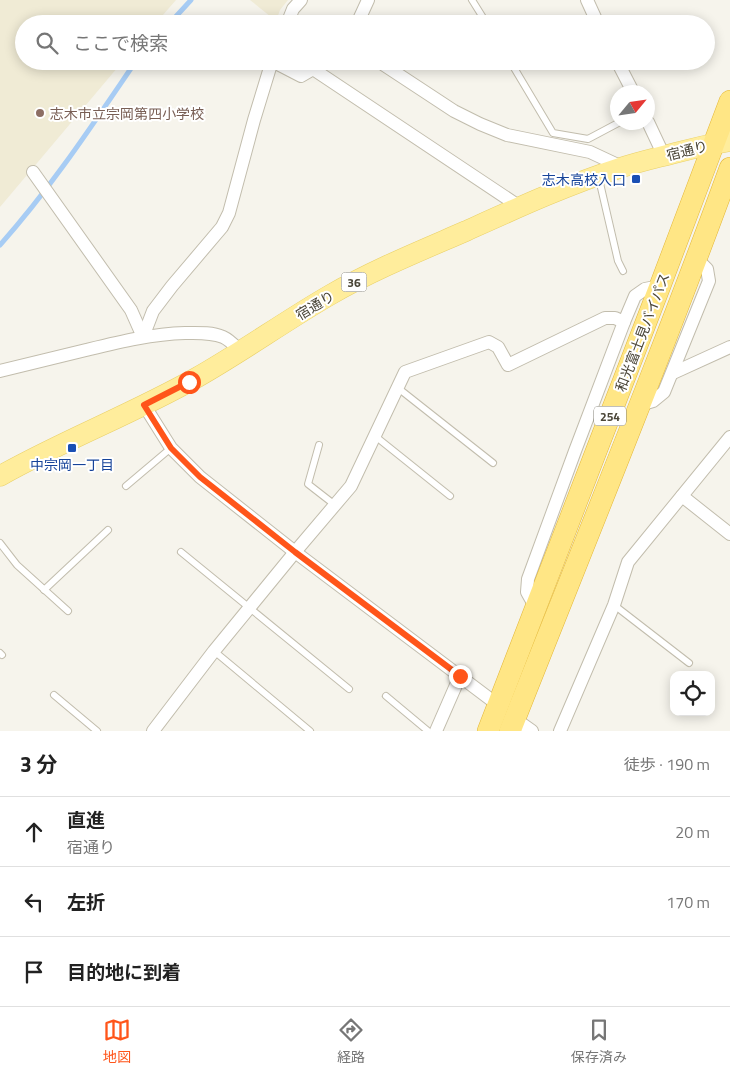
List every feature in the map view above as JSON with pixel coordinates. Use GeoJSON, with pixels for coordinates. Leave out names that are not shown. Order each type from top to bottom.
{"type":"FeatureCollection","features":[{"type":"Feature","properties":{"kind":"highway","name":"和光富士見バイパス"},"geometry":{"type":"LineString","coordinates":[[488,731],[660,286],[722,142],[730,101]]}},
{"type":"Feature","properties":{"kind":"highway","name":"和光富士見バイパス"},"geometry":{"type":"LineString","coordinates":[[513,725],[697,259],[730,168]]}},
{"type":"Feature","properties":{"kind":"main road","name":"宿通り"},"geometry":{"type":"LineString","coordinates":[[0,476],[193,379],[241,352],[331,294],[362,278],[520,207],[598,176],[622,167],[722,142]]}},
{"type":"Feature","properties":{"kind":"street"},"geometry":{"type":"LineString","coordinates":[[291,15],[301,0]]}},
{"type":"Feature","properties":{"kind":"street"},"geometry":{"type":"LineString","coordinates":[[361,15],[368,0]]}},
{"type":"Feature","properties":{"kind":"street"},"geometry":{"type":"LineString","coordinates":[[586,0],[594,15]]}},
{"type":"Feature","properties":{"kind":"street"},"geometry":{"type":"LineString","coordinates":[[143,337],[153,311],[222,227],[229,213],[269,70]]}},
{"type":"Feature","properties":{"kind":"street"},"geometry":{"type":"LineString","coordinates":[[289,70],[301,76],[311,70]]}},
{"type":"Feature","properties":{"kind":"street"},"geometry":{"type":"LineString","coordinates":[[314,70],[520,207]]}},
{"type":"Feature","properties":{"kind":"street"},"geometry":{"type":"LineString","coordinates":[[392,70],[454,111],[480,124],[507,135],[590,152],[622,167]]}},
{"type":"Feature","properties":{"kind":"street"},"geometry":{"type":"LineString","coordinates":[[622,70],[629,85]]}},
{"type":"Feature","properties":{"kind":"street"},"geometry":{"type":"LineString","coordinates":[[652,130],[664,156]]}},
{"type":"Feature","properties":{"kind":"street"},"geometry":{"type":"LineString","coordinates":[[33,172],[131,310],[143,337]]}},
{"type":"Feature","properties":{"kind":"street"},"geometry":{"type":"LineString","coordinates":[[640,405],[653,401],[664,392],[709,281],[707,269],[697,259]]}},
{"type":"Feature","properties":{"kind":"street"},"geometry":{"type":"LineString","coordinates":[[536,608],[527,592],[528,579],[624,322],[635,296],[645,289],[660,286]]}},
{"type":"Feature","properties":{"kind":"street"},"geometry":{"type":"LineString","coordinates":[[156,730],[214,651],[351,486],[405,372],[489,342],[498,347],[508,365],[605,318],[615,318],[624,322]]}},
{"type":"Feature","properties":{"kind":"street"},"geometry":{"type":"LineString","coordinates":[[0,371],[143,337],[169,333],[199,332],[212,334],[226,338],[241,352]]}},
{"type":"Feature","properties":{"kind":"street"},"geometry":{"type":"LineString","coordinates":[[673,373],[730,347]]}},
{"type":"Feature","properties":{"kind":"street"},"geometry":{"type":"LineString","coordinates":[[144,405],[171,448],[200,477],[295,552],[498,705]]}},
{"type":"Feature","properties":{"kind":"street"},"geometry":{"type":"LineString","coordinates":[[560,731],[614,605],[628,562],[729,441]]}},
{"type":"Feature","properties":{"kind":"street"},"geometry":{"type":"LineString","coordinates":[[682,496],[730,534]]}},
{"type":"Feature","properties":{"kind":"street"},"geometry":{"type":"LineString","coordinates":[[436,731],[460,676]]}},
{"type":"Feature","properties":{"kind":"street"},"geometry":{"type":"LineString","coordinates":[[513,725],[532,731]]}},
{"type":"Feature","properties":{"kind":"lane"},"geometry":{"type":"LineString","coordinates":[[472,0],[481,15]]}},
{"type":"Feature","properties":{"kind":"lane"},"geometry":{"type":"LineString","coordinates":[[515,70],[553,133],[588,139],[610,127]]}},
{"type":"Feature","properties":{"kind":"lane"},"geometry":{"type":"LineString","coordinates":[[598,176],[618,261],[623,270]]}},
{"type":"Feature","properties":{"kind":"lane"},"geometry":{"type":"LineString","coordinates":[[397,387],[493,463]]}},
{"type":"Feature","properties":{"kind":"lane"},"geometry":{"type":"LineString","coordinates":[[375,436],[450,496]]}},
{"type":"Feature","properties":{"kind":"lane"},"geometry":{"type":"LineString","coordinates":[[319,445],[308,484],[334,505]]}},
{"type":"Feature","properties":{"kind":"lane"},"geometry":{"type":"LineString","coordinates":[[126,486],[171,448]]}},
{"type":"Feature","properties":{"kind":"lane"},"geometry":{"type":"LineString","coordinates":[[44,590],[108,530]]}},
{"type":"Feature","properties":{"kind":"lane"},"geometry":{"type":"LineString","coordinates":[[0,543],[17,565],[68,612]]}},
{"type":"Feature","properties":{"kind":"lane"},"geometry":{"type":"LineString","coordinates":[[182,552],[349,689]]}},
{"type":"Feature","properties":{"kind":"lane"},"geometry":{"type":"LineString","coordinates":[[614,605],[689,663]]}},
{"type":"Feature","properties":{"kind":"lane"},"geometry":{"type":"LineString","coordinates":[[214,651],[310,731]]}},
{"type":"Feature","properties":{"kind":"lane"},"geometry":{"type":"LineString","coordinates":[[54,695],[97,731]]}},
{"type":"Feature","properties":{"kind":"lane"},"geometry":{"type":"LineString","coordinates":[[386,696],[428,731]]}},
{"type":"Feature","properties":{"kind":"shaded area","name":"志木市立宗岡第四小学校"},"geometry":{"type":"Polygon","coordinates":[[[0,0],[176,0],[163,15],[15,15],[15,70],[115,70],[0,207],[0,0]]]}},
{"type":"Feature","properties":{"kind":"shaded area"},"geometry":{"type":"Polygon","coordinates":[[[250,0],[288,0],[278,15],[269,15],[250,0]]]}},
{"type":"Feature","properties":{"kind":"waterway"},"geometry":{"type":"LineString","coordinates":[[177,15],[191,0]]}},
{"type":"Feature","properties":{"kind":"waterway"},"geometry":{"type":"LineString","coordinates":[[0,245],[37,201],[88,132],[130,70]]}},
{"type":"Feature","properties":{"kind":"place","name":"志木市立宗岡第四小学校"},"geometry":{"type":"Point","coordinates":[40,113]}},
{"type":"Feature","properties":{"kind":"place","name":"志木高校入口"},"geometry":{"type":"Point","coordinates":[636,179]}},
{"type":"Feature","properties":{"kind":"place","name":"中宗岡一丁目"},"geometry":{"type":"Point","coordinates":[72,448]}},
{"type":"Feature","properties":{"kind":"route"},"geometry":{"type":"LineString","coordinates":[[189,382],[144,405],[171,448],[200,477],[295,552],[460,676]]}}]}
